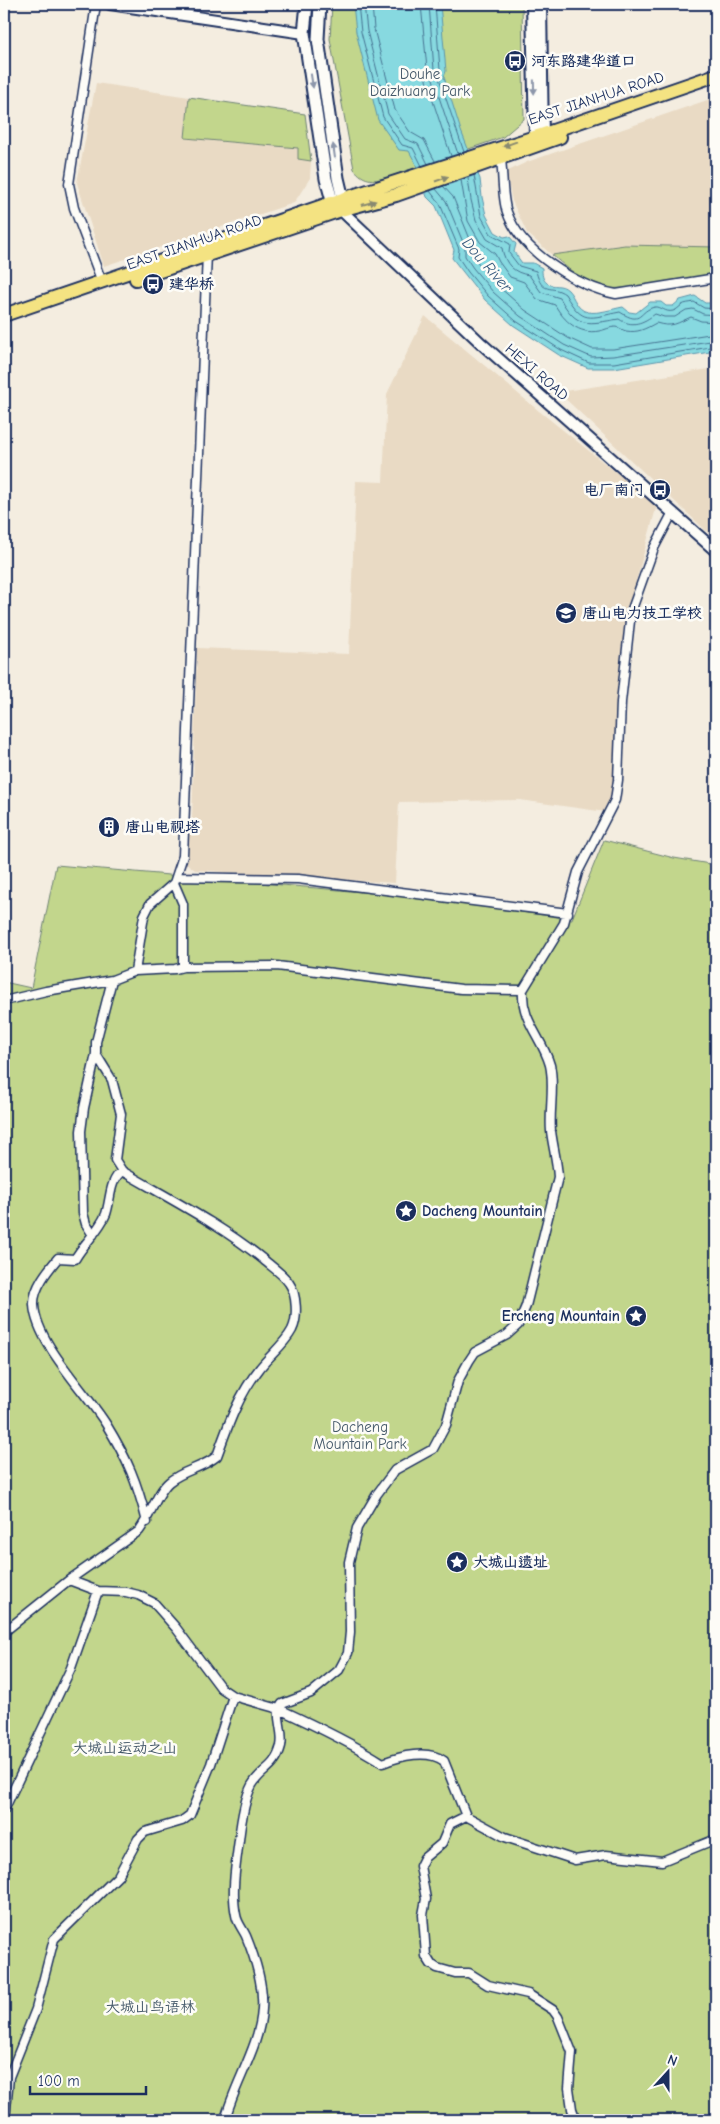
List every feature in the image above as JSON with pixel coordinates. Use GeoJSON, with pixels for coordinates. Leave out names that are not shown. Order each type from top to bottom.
{"type":"FeatureCollection","features":[{"type":"Feature","properties":{"kind":"main road"},"geometry":{"type":"LineString","coordinates":[[306,4],[304,33],[326,179],[339,204]]}},
{"type":"Feature","properties":{"kind":"main road"},"geometry":{"type":"LineString","coordinates":[[320,4],[318,39],[338,178],[339,204]]}},
{"type":"Feature","properties":{"kind":"main road","name":"EAST JIANHUA ROAD"},"geometry":{"type":"LineString","coordinates":[[4,324],[339,204],[493,158],[541,138],[716,75]]}},
{"type":"Feature","properties":{"kind":"main road","name":"EAST JIANHUA ROAD"},"geometry":{"type":"LineString","coordinates":[[541,138],[716,83]]}},
{"type":"Feature","properties":{"kind":"main road","name":"EAST JIANHUA ROAD"},"geometry":{"type":"LineString","coordinates":[[4,315],[102,282],[208,250]]}},
{"type":"Feature","properties":{"kind":"street"},"geometry":{"type":"LineString","coordinates":[[96,4],[69,184],[74,208],[102,282]]}},
{"type":"Feature","properties":{"kind":"street"},"geometry":{"type":"LineString","coordinates":[[110,4],[304,33]]}},
{"type":"Feature","properties":{"kind":"street"},"geometry":{"type":"LineString","coordinates":[[532,4],[541,138]]}},
{"type":"Feature","properties":{"kind":"street"},"geometry":{"type":"LineString","coordinates":[[541,4],[541,138]]}},
{"type":"Feature","properties":{"kind":"street"},"geometry":{"type":"LineString","coordinates":[[493,158],[506,211],[516,230],[534,249],[564,273],[584,284],[601,291],[616,294],[716,278]]}},
{"type":"Feature","properties":{"kind":"street","name":"HEXI ROAD"},"geometry":{"type":"LineString","coordinates":[[339,204],[482,344],[716,552]]}},
{"type":"Feature","properties":{"kind":"street"},"geometry":{"type":"LineString","coordinates":[[135,971],[144,916],[150,904],[175,880],[183,856],[208,250]]}},
{"type":"Feature","properties":{"kind":"street"},"geometry":{"type":"LineString","coordinates":[[225,2120],[231,2097],[248,2060],[262,2009],[261,1988],[257,1968],[245,1934],[236,1918],[234,1902],[239,1840],[245,1808],[252,1785],[261,1773],[273,1765],[281,1745],[279,1709],[282,1704],[311,1693],[339,1670],[348,1653],[350,1632],[349,1562],[357,1528],[377,1494],[395,1470],[434,1449],[446,1426],[458,1381],[469,1361],[475,1352],[507,1335],[518,1325],[526,1306],[558,1177],[551,1131],[550,1066],[525,1015],[522,1002],[523,990],[564,923],[578,872],[615,800],[618,780],[621,702],[631,612],[654,548],[673,512]]}},
{"type":"Feature","properties":{"kind":"street"},"geometry":{"type":"LineString","coordinates":[[175,880],[298,879],[568,913]]}},
{"type":"Feature","properties":{"kind":"street"},"geometry":{"type":"LineString","coordinates":[[175,880],[183,904],[183,967]]}},
{"type":"Feature","properties":{"kind":"street"},"geometry":{"type":"LineString","coordinates":[[4,1001],[46,991],[112,980],[135,971],[183,967],[277,966],[461,989],[523,990]]}},
{"type":"Feature","properties":{"kind":"street"},"geometry":{"type":"LineString","coordinates":[[93,1235],[86,1224],[83,1212],[81,1131],[96,1054],[96,1042],[112,980]]}},
{"type":"Feature","properties":{"kind":"street"},"geometry":{"type":"LineString","coordinates":[[4,1632],[69,1580],[139,1531],[147,1522],[165,1486],[171,1480],[210,1462],[217,1456],[242,1394],[260,1367],[285,1341],[292,1330],[294,1322],[295,1295],[290,1283],[280,1272],[247,1246],[208,1221],[122,1171],[115,1160],[121,1114],[112,1080],[96,1054]]}},
{"type":"Feature","properties":{"kind":"street"},"geometry":{"type":"LineString","coordinates":[[122,1171],[116,1176],[106,1213],[93,1235],[75,1259],[58,1258],[46,1273],[34,1298],[34,1305],[42,1334],[105,1423],[130,1465],[147,1522]]}},
{"type":"Feature","properties":{"kind":"street"},"geometry":{"type":"LineString","coordinates":[[69,1580],[98,1591],[126,1592],[138,1595],[154,1603],[176,1628],[221,1688],[233,1696],[279,1709],[330,1733],[383,1764],[402,1756],[438,1756],[444,1760],[466,1816],[505,1837],[576,1860],[606,1855],[662,1861],[716,1839]]}},
{"type":"Feature","properties":{"kind":"street"},"geometry":{"type":"LineString","coordinates":[[4,1810],[71,1668],[98,1591]]}},
{"type":"Feature","properties":{"kind":"street"},"geometry":{"type":"LineString","coordinates":[[4,2120],[9,2077],[36,2009],[54,1939],[118,1876],[138,1839],[145,1832],[182,1821],[190,1816],[214,1757],[233,1696]]}},
{"type":"Feature","properties":{"kind":"street"},"geometry":{"type":"LineString","coordinates":[[466,1816],[450,1824],[442,1843],[424,1858],[420,1866],[426,1899],[423,1915],[426,1956],[436,1968],[455,1973],[469,1973],[488,1985],[528,1994],[553,2010],[558,2017],[572,2052],[569,2088],[572,2109],[576,2120]]}},
{"type":"Feature","properties":{"kind":"shaded area"},"geometry":{"type":"Polygon","coordinates":[[[96,83],[189,97],[185,138],[299,148],[298,159],[311,161],[310,178],[294,203],[104,266],[77,183],[96,83]]]}},
{"type":"Feature","properties":{"kind":"shaded area"},"geometry":{"type":"Polygon","coordinates":[[[716,97],[716,247],[625,245],[552,255],[527,233],[512,201],[506,172],[527,162],[716,97]]]}},
{"type":"Feature","properties":{"kind":"shaded area"},"geometry":{"type":"Polygon","coordinates":[[[425,316],[539,411],[657,505],[624,625],[613,813],[520,800],[399,802],[395,883],[195,870],[185,862],[187,831],[192,818],[197,648],[349,654],[356,481],[383,482],[387,394],[425,316]]]}},
{"type":"Feature","properties":{"kind":"shaded area"},"geometry":{"type":"Polygon","coordinates":[[[716,368],[716,540],[558,392],[716,368]]]}},
{"type":"Feature","properties":{"kind":"green space","name":"Douhe Daizhuang Park"},"geometry":{"type":"Polygon","coordinates":[[[332,4],[522,4],[524,119],[503,137],[386,178],[372,180],[361,176],[354,169],[330,39],[332,4]]]}},
{"type":"Feature","properties":{"kind":"green space"},"geometry":{"type":"Polygon","coordinates":[[[189,97],[305,114],[311,161],[298,159],[298,148],[185,138],[189,97]]]}},
{"type":"Feature","properties":{"kind":"green space"},"geometry":{"type":"Polygon","coordinates":[[[625,245],[716,247],[716,274],[624,288],[600,287],[574,273],[552,255],[625,245]]]}},
{"type":"Feature","properties":{"kind":"green space","name":"Dacheng Mountain Park"},"geometry":{"type":"Polygon","coordinates":[[[604,840],[674,858],[716,865],[716,2120],[4,2120],[4,982],[31,988],[56,865],[395,895],[572,919],[604,840]]]}},
{"type":"Feature","properties":{"kind":"water","name":"Dou River"},"geometry":{"type":"Polygon","coordinates":[[[353,4],[440,4],[446,71],[444,77],[461,131],[480,179],[486,215],[495,232],[504,237],[509,236],[516,244],[514,252],[522,263],[533,263],[542,268],[545,281],[549,284],[565,288],[578,306],[588,312],[601,312],[623,307],[629,312],[636,313],[650,302],[661,302],[666,306],[673,306],[680,300],[695,296],[705,303],[716,303],[716,351],[614,368],[588,368],[559,355],[513,325],[485,300],[452,258],[454,250],[436,206],[427,197],[415,162],[409,151],[399,150],[378,120],[356,32],[353,4]]]}},
{"type":"Feature","properties":{"kind":"place","name":"河东路建华道口"},"geometry":{"type":"Point","coordinates":[515,61]}},
{"type":"Feature","properties":{"kind":"place","name":"建华桥"},"geometry":{"type":"Point","coordinates":[153,284]}},
{"type":"Feature","properties":{"kind":"place","name":"电厂南门"},"geometry":{"type":"Point","coordinates":[660,490]}},
{"type":"Feature","properties":{"kind":"place","name":"唐山电力技工学校"},"geometry":{"type":"Point","coordinates":[566,613]}},
{"type":"Feature","properties":{"kind":"place","name":"唐山电视塔"},"geometry":{"type":"Point","coordinates":[109,827]}},
{"type":"Feature","properties":{"kind":"place","name":"Dacheng Mountain"},"geometry":{"type":"Point","coordinates":[406,1211]}},
{"type":"Feature","properties":{"kind":"place","name":"Ercheng Mountain"},"geometry":{"type":"Point","coordinates":[636,1316]}},
{"type":"Feature","properties":{"kind":"place","name":"大城山遗址"},"geometry":{"type":"Point","coordinates":[457,1562]}},
{"type":"Feature","properties":{"kind":"park label","name":"大城山运动之山"},"geometry":{"type":"Point","coordinates":[125,1748]}},
{"type":"Feature","properties":{"kind":"park label","name":"大城山鸟语林"},"geometry":{"type":"Point","coordinates":[150,2007]}}]}
